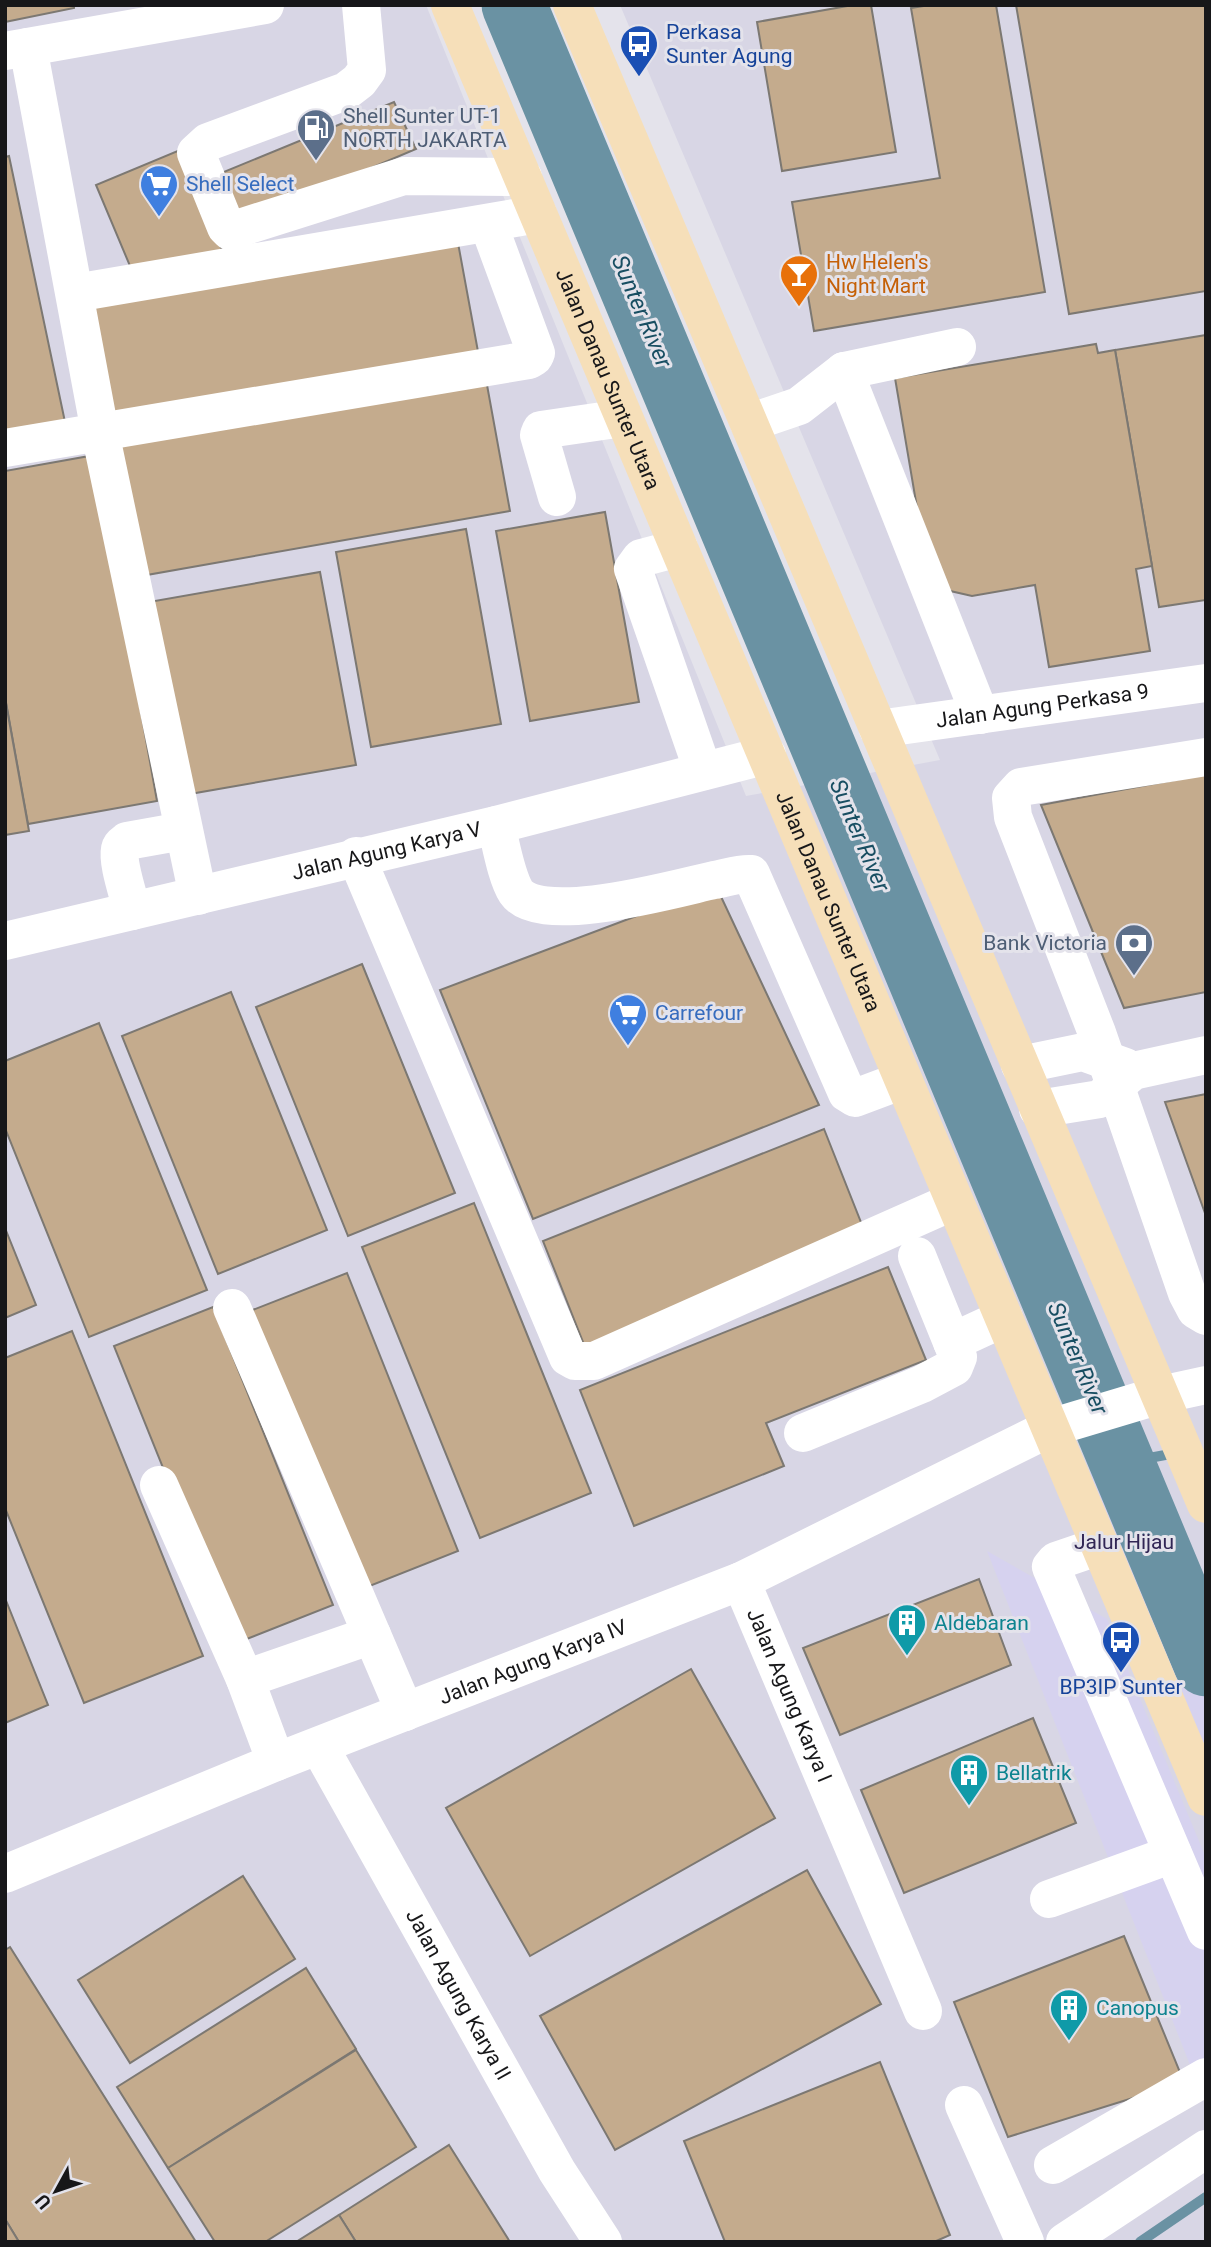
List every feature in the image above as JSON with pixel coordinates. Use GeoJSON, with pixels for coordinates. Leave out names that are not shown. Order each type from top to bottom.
{"type":"FeatureCollection","features":[{"type":"Feature","properties":{"kind":"main road","name":"Jalan Danau Sunter Utara"},"geometry":{"type":"LineString","coordinates":[[450,5],[1004,1318],[1059,1424],[1100,1546],[1206,1797]]}},
{"type":"Feature","properties":{"kind":"main road"},"geometry":{"type":"LineString","coordinates":[[572,5],[1020,1065],[1149,1398],[1176,1434],[1203,1498]]}},
{"type":"Feature","properties":{"kind":"street"},"geometry":{"type":"LineString","coordinates":[[198,896],[100,432],[75,293],[17,49],[265,5]]}},
{"type":"Feature","properties":{"kind":"street"},"geometry":{"type":"LineString","coordinates":[[361,5],[367,70],[359,81],[346,91],[208,142],[196,153],[226,227],[230,231],[404,176],[523,177]]}},
{"type":"Feature","properties":{"kind":"street"},"geometry":{"type":"LineString","coordinates":[[75,293],[538,214]]}},
{"type":"Feature","properties":{"kind":"street"},"geometry":{"type":"LineString","coordinates":[[5,448],[534,357],[536,353],[488,223]]}},
{"type":"Feature","properties":{"kind":"street"},"geometry":{"type":"LineString","coordinates":[[749,423],[799,406],[844,371],[957,346]]}},
{"type":"Feature","properties":{"kind":"street"},"geometry":{"type":"LineString","coordinates":[[844,371],[980,715]]}},
{"type":"Feature","properties":{"kind":"street"},"geometry":{"type":"LineString","coordinates":[[556,497],[539,435],[541,430],[623,418]]}},
{"type":"Feature","properties":{"kind":"street"},"geometry":{"type":"LineString","coordinates":[[679,548],[641,558],[633,569],[703,771]]}},
{"type":"Feature","properties":{"kind":"street","name":"Jalan Agung Perkasa 9"},"geometry":{"type":"LineString","coordinates":[[878,729],[1206,683]]}},
{"type":"Feature","properties":{"kind":"street","name":"Jalan Agung Karya V"},"geometry":{"type":"LineString","coordinates":[[5,942],[356,856],[496,825],[766,755]]}},
{"type":"Feature","properties":{"kind":"street"},"geometry":{"type":"LineString","coordinates":[[1206,757],[1021,787],[1012,798],[1013,817],[1118,1072],[1187,1293],[1196,1310],[1206,1316]]}},
{"type":"Feature","properties":{"kind":"street"},"geometry":{"type":"LineString","coordinates":[[496,825],[517,894],[537,905],[547,907],[602,904],[751,874],[847,1093],[855,1098],[903,1080]]}},
{"type":"Feature","properties":{"kind":"street"},"geometry":{"type":"LineString","coordinates":[[132,911],[123,872],[120,850],[122,844],[183,831]]}},
{"type":"Feature","properties":{"kind":"street"},"geometry":{"type":"LineString","coordinates":[[356,856],[568,1357],[575,1361],[594,1361],[954,1201]]}},
{"type":"Feature","properties":{"kind":"street"},"geometry":{"type":"LineString","coordinates":[[1020,1065],[1083,1052],[1118,1072],[1206,1055]]}},
{"type":"Feature","properties":{"kind":"street"},"geometry":{"type":"LineString","coordinates":[[1038,1109],[1100,1099],[1118,1072]]}},
{"type":"Feature","properties":{"kind":"street"},"geometry":{"type":"LineString","coordinates":[[803,1433],[922,1384],[954,1367],[958,1357],[917,1256]]}},
{"type":"Feature","properties":{"kind":"street"},"geometry":{"type":"LineString","coordinates":[[232,1308],[405,1712]]}},
{"type":"Feature","properties":{"kind":"street"},"geometry":{"type":"LineString","coordinates":[[952,1342],[1004,1318]]}},
{"type":"Feature","properties":{"kind":"street","name":"Jalan Agung Karya IV"},"geometry":{"type":"LineString","coordinates":[[5,1874],[276,1762],[741,1581],[1059,1424],[1206,1385]]}},
{"type":"Feature","properties":{"kind":"street"},"geometry":{"type":"LineString","coordinates":[[159,1485],[246,1679],[276,1762]]}},
{"type":"Feature","properties":{"kind":"street"},"geometry":{"type":"LineString","coordinates":[[1100,1546],[1056,1561],[1051,1567],[1206,1931]]}},
{"type":"Feature","properties":{"kind":"street","name":"Jalan Agung Karya I"},"geometry":{"type":"LineString","coordinates":[[741,1581],[923,2011]]}},
{"type":"Feature","properties":{"kind":"street"},"geometry":{"type":"LineString","coordinates":[[246,1679],[372,1635]]}},
{"type":"Feature","properties":{"kind":"street","name":"Jalan Agung Karya II"},"geometry":{"type":"LineString","coordinates":[[319,1746],[597,2239]]}},
{"type":"Feature","properties":{"kind":"street"},"geometry":{"type":"LineString","coordinates":[[1049,1899],[1173,1854]]}},
{"type":"Feature","properties":{"kind":"street"},"geometry":{"type":"LineString","coordinates":[[1053,2165],[1206,2077]]}},
{"type":"Feature","properties":{"kind":"street"},"geometry":{"type":"LineString","coordinates":[[964,2105],[1025,2242]]}},
{"type":"Feature","properties":{"kind":"street"},"geometry":{"type":"LineString","coordinates":[[1066,2242],[1206,2149]]}},
{"type":"Feature","properties":{"kind":"shaded area"},"geometry":{"type":"Polygon","coordinates":[[[5,5],[426,5],[746,796],[940,760],[620,5],[1206,5],[1206,2242],[5,2242],[5,5]]]}},
{"type":"Feature","properties":{"kind":"green space","name":"Jalur Hijau"},"geometry":{"type":"Polygon","coordinates":[[[1117,1462],[1206,1676],[1206,1786],[1075,1479],[1117,1462]]]}},
{"type":"Feature","properties":{"kind":"green space"},"geometry":{"type":"Polygon","coordinates":[[[987,1551],[1107,1619],[1206,1858],[1206,2067],[1194,2075],[987,1551]]]}},
{"type":"Feature","properties":{"kind":"building"},"geometry":{"type":"Polygon","coordinates":[[[5,5],[74,5],[74,8],[5,22],[5,5]]]}},
{"type":"Feature","properties":{"kind":"building"},"geometry":{"type":"Polygon","coordinates":[[[853,5],[871,5],[896,152],[782,171],[757,22],[853,5]]]}},
{"type":"Feature","properties":{"kind":"building"},"geometry":{"type":"Polygon","coordinates":[[[930,5],[996,5],[1045,292],[814,331],[792,202],[940,178],[911,8],[930,5]]]}},
{"type":"Feature","properties":{"kind":"building"},"geometry":{"type":"Polygon","coordinates":[[[1016,5],[1206,5],[1206,291],[1069,314],[1016,5]]]}},
{"type":"Feature","properties":{"kind":"building","name":"Shell Sunter UT-1 NORTH JAKARTA"},"geometry":{"type":"Polygon","coordinates":[[[394,102],[416,149],[236,225],[214,176],[394,102]]]}},
{"type":"Feature","properties":{"kind":"building","name":"Shell Select"},"geometry":{"type":"Polygon","coordinates":[[[180,150],[222,250],[138,285],[96,185],[180,150]]]}},
{"type":"Feature","properties":{"kind":"building"},"geometry":{"type":"Polygon","coordinates":[[[9,156],[65,422],[5,434],[5,157],[9,156]]]}},
{"type":"Feature","properties":{"kind":"building"},"geometry":{"type":"Polygon","coordinates":[[[456,232],[479,357],[107,423],[84,298],[456,232]]]}},
{"type":"Feature","properties":{"kind":"building"},"geometry":{"type":"Polygon","coordinates":[[[1206,335],[1206,600],[1159,607],[1115,350],[1206,335]]]}},
{"type":"Feature","properties":{"kind":"building"},"geometry":{"type":"Polygon","coordinates":[[[1096,344],[1098,353],[1115,350],[1152,566],[1136,569],[1150,651],[1049,667],[1035,585],[972,596],[946,590],[926,561],[895,378],[1096,344]]]}},
{"type":"Feature","properties":{"kind":"building"},"geometry":{"type":"Polygon","coordinates":[[[485,374],[510,511],[141,576],[116,439],[485,374]]]}},
{"type":"Feature","properties":{"kind":"building"},"geometry":{"type":"Polygon","coordinates":[[[95,455],[157,801],[28,824],[5,697],[5,471],[95,455]]]}},
{"type":"Feature","properties":{"kind":"building"},"geometry":{"type":"Polygon","coordinates":[[[605,512],[639,702],[530,721],[496,531],[605,512]]]}},
{"type":"Feature","properties":{"kind":"building"},"geometry":{"type":"Polygon","coordinates":[[[466,529],[501,724],[371,747],[336,552],[466,529]]]}},
{"type":"Feature","properties":{"kind":"building"},"geometry":{"type":"Polygon","coordinates":[[[320,572],[356,765],[184,795],[149,602],[320,572]]]}},
{"type":"Feature","properties":{"kind":"building"},"geometry":{"type":"Polygon","coordinates":[[[5,698],[29,831],[5,835],[5,698]]]}},
{"type":"Feature","properties":{"kind":"building"},"geometry":{"type":"Polygon","coordinates":[[[1206,774],[1206,992],[1124,1008],[1041,805],[1206,774]]]}},
{"type":"Feature","properties":{"kind":"building","name":"Carrefour"},"geometry":{"type":"Polygon","coordinates":[[[716,886],[819,1105],[533,1219],[440,990],[716,886]]]}},
{"type":"Feature","properties":{"kind":"building"},"geometry":{"type":"Polygon","coordinates":[[[362,964],[455,1193],[348,1236],[256,1007],[362,964]]]}},
{"type":"Feature","properties":{"kind":"building"},"geometry":{"type":"Polygon","coordinates":[[[231,992],[327,1230],[218,1274],[122,1036],[231,992]]]}},
{"type":"Feature","properties":{"kind":"building"},"geometry":{"type":"Polygon","coordinates":[[[99,1023],[207,1290],[89,1337],[5,1128],[5,1061],[99,1023]]]}},
{"type":"Feature","properties":{"kind":"building"},"geometry":{"type":"Polygon","coordinates":[[[1206,1094],[1206,1216],[1165,1102],[1206,1094]]]}},
{"type":"Feature","properties":{"kind":"building"},"geometry":{"type":"Polygon","coordinates":[[[824,1129],[866,1235],[585,1347],[543,1241],[824,1129]]]}},
{"type":"Feature","properties":{"kind":"building"},"geometry":{"type":"Polygon","coordinates":[[[474,1203],[591,1493],[480,1538],[362,1247],[474,1203]]]}},
{"type":"Feature","properties":{"kind":"building"},"geometry":{"type":"Polygon","coordinates":[[[5,1228],[36,1305],[5,1318],[5,1228]]]}},
{"type":"Feature","properties":{"kind":"building"},"geometry":{"type":"Polygon","coordinates":[[[888,1267],[926,1360],[766,1423],[784,1466],[634,1526],[580,1390],[888,1267]]]}},
{"type":"Feature","properties":{"kind":"building"},"geometry":{"type":"Polygon","coordinates":[[[347,1273],[458,1551],[357,1591],[245,1313],[347,1273]]]}},
{"type":"Feature","properties":{"kind":"building"},"geometry":{"type":"Polygon","coordinates":[[[213,1307],[333,1605],[234,1644],[114,1346],[213,1307]]]}},
{"type":"Feature","properties":{"kind":"building"},"geometry":{"type":"Polygon","coordinates":[[[72,1331],[203,1656],[84,1703],[5,1508],[5,1358],[72,1331]]]}},
{"type":"Feature","properties":{"kind":"building","name":"Aldebaran"},"geometry":{"type":"Polygon","coordinates":[[[979,1579],[1011,1665],[840,1735],[803,1648],[979,1579]]]}},
{"type":"Feature","properties":{"kind":"building"},"geometry":{"type":"Polygon","coordinates":[[[5,1598],[48,1705],[5,1723],[5,1598]]]}},
{"type":"Feature","properties":{"kind":"building"},"geometry":{"type":"Polygon","coordinates":[[[691,1669],[775,1818],[530,1956],[446,1808],[691,1669]]]}},
{"type":"Feature","properties":{"kind":"building","name":"Bellatrik"},"geometry":{"type":"Polygon","coordinates":[[[1033,1718],[1076,1823],[904,1893],[861,1790],[1033,1718]]]}},
{"type":"Feature","properties":{"kind":"building"},"geometry":{"type":"Polygon","coordinates":[[[807,1870],[881,2004],[615,2150],[540,2016],[807,1870]]]}},
{"type":"Feature","properties":{"kind":"building"},"geometry":{"type":"Polygon","coordinates":[[[243,1876],[295,1959],[130,2063],[78,1980],[243,1876]]]}},
{"type":"Feature","properties":{"kind":"building","name":"Canopus"},"geometry":{"type":"Polygon","coordinates":[[[1124,1936],[1184,2082],[1008,2137],[954,2002],[1124,1936]]]}},
{"type":"Feature","properties":{"kind":"building"},"geometry":{"type":"Polygon","coordinates":[[[10,1947],[196,2242],[19,2242],[5,2219],[5,1950],[10,1947]]]}},
{"type":"Feature","properties":{"kind":"building"},"geometry":{"type":"Polygon","coordinates":[[[306,1968],[356,2049],[168,2168],[117,2087],[306,1968]]]}},
{"type":"Feature","properties":{"kind":"building"},"geometry":{"type":"Polygon","coordinates":[[[356,2050],[416,2147],[265,2242],[215,2242],[168,2168],[356,2050]]]}},
{"type":"Feature","properties":{"kind":"building"},"geometry":{"type":"Polygon","coordinates":[[[880,2062],[950,2235],[934,2242],[725,2242],[684,2141],[880,2062]]]}},
{"type":"Feature","properties":{"kind":"building"},"geometry":{"type":"Polygon","coordinates":[[[449,2145],[510,2242],[356,2242],[339,2215],[449,2145]]]}},
{"type":"Feature","properties":{"kind":"building"},"geometry":{"type":"Polygon","coordinates":[[[339,2215],[356,2242],[296,2242],[339,2215]]]}},
{"type":"Feature","properties":{"kind":"building"},"geometry":{"type":"Polygon","coordinates":[[[5,2219],[19,2242],[5,2242],[5,2219]]]}},
{"type":"Feature","properties":{"kind":"waterway","name":"Sunter River"},"geometry":{"type":"LineString","coordinates":[[514,5],[1206,1664]]}},
{"type":"Feature","properties":{"kind":"waterway"},"geometry":{"type":"LineString","coordinates":[[1122,1463],[1176,1453]]}},
{"type":"Feature","properties":{"kind":"waterway"},"geometry":{"type":"LineString","coordinates":[[1140,2242],[1206,2197]]}},
{"type":"Feature","properties":{"kind":"place","name":"Perkasa Sunter Agung"},"geometry":{"type":"Point","coordinates":[639,78]}},
{"type":"Feature","properties":{"kind":"place","name":"Shell Sunter UT-1 NORTH JAKARTA"},"geometry":{"type":"Point","coordinates":[316,162]}},
{"type":"Feature","properties":{"kind":"place","name":"Shell Select"},"geometry":{"type":"Point","coordinates":[159,218]}},
{"type":"Feature","properties":{"kind":"place","name":"Hw Helen's Night Mart"},"geometry":{"type":"Point","coordinates":[799,308]}},
{"type":"Feature","properties":{"kind":"place","name":"Bank Victoria"},"geometry":{"type":"Point","coordinates":[1134,977]}},
{"type":"Feature","properties":{"kind":"place","name":"Carrefour"},"geometry":{"type":"Point","coordinates":[628,1047]}},
{"type":"Feature","properties":{"kind":"place","name":"Aldebaran"},"geometry":{"type":"Point","coordinates":[907,1657]}},
{"type":"Feature","properties":{"kind":"place","name":"BP3IP Sunter"},"geometry":{"type":"Point","coordinates":[1121,1674]}},
{"type":"Feature","properties":{"kind":"place","name":"Bellatrik"},"geometry":{"type":"Point","coordinates":[969,1807]}},
{"type":"Feature","properties":{"kind":"place","name":"Canopus"},"geometry":{"type":"Point","coordinates":[1069,2042]}}]}
